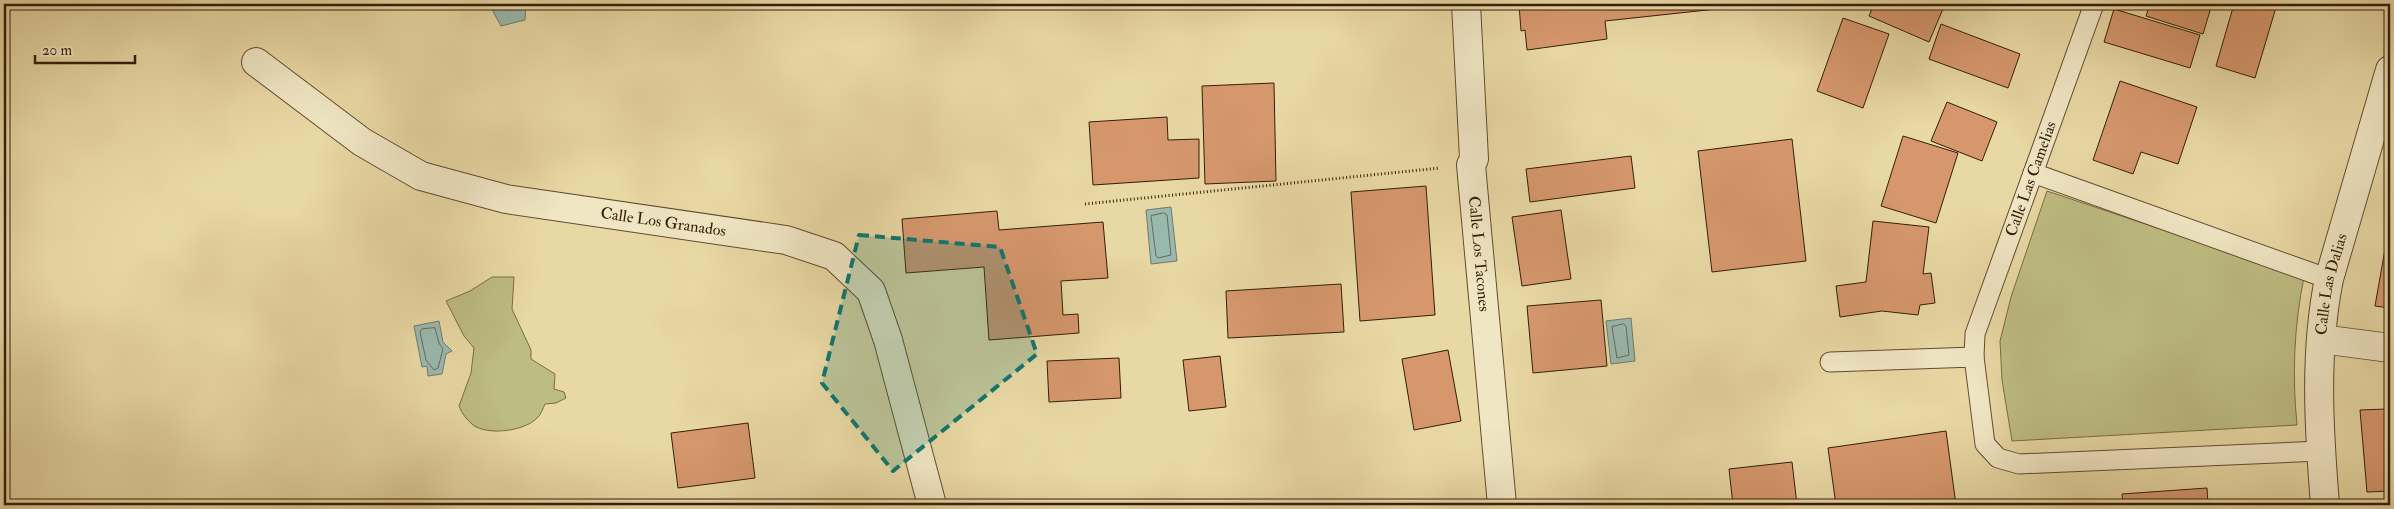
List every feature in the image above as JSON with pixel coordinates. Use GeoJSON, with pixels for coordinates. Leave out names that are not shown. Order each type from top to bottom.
{"type":"FeatureCollection","features":[{"type":"Feature","properties":{"kind":"street","name":"Calle Los Tacones"},"geometry":{"type":"LineString","coordinates":[[1466,4],[1474,159],[1471,165],[1502,505]]}},
{"type":"Feature","properties":{"kind":"street","name":"Calle Los Granados"},"geometry":{"type":"LineString","coordinates":[[256,62],[362,142],[421,176],[506,199],[786,240],[834,256],[870,291],[888,340],[932,505]]}},
{"type":"Feature","properties":{"kind":"street","name":"Calle Las Dalias"},"geometry":{"type":"LineString","coordinates":[[2325,505],[2319,404],[2323,309],[2329,278],[2390,70]]}},
{"type":"Feature","properties":{"kind":"street"},"geometry":{"type":"LineString","coordinates":[[2321,339],[2390,348]]}},
{"type":"Feature","properties":{"kind":"lane","name":"Calle Las Camelias"},"geometry":{"type":"LineString","coordinates":[[2094,4],[1975,334],[1974,357],[1986,444],[1998,458],[2019,464],[2321,451]]}},
{"type":"Feature","properties":{"kind":"lane"},"geometry":{"type":"LineString","coordinates":[[2033,173],[2329,278]]}},
{"type":"Feature","properties":{"kind":"lane"},"geometry":{"type":"LineString","coordinates":[[1830,362],[1974,357]]}},
{"type":"Feature","properties":{"kind":"path"},"geometry":{"type":"LineString","coordinates":[[1085,204],[1471,165]]}},
{"type":"Feature","properties":{"kind":"highlighted area"},"geometry":{"type":"Polygon","coordinates":[[[859,235],[1000,247],[1037,354],[893,471],[822,383],[859,235]]]}},
{"type":"Feature","properties":{"kind":"shaded area"},"geometry":{"type":"Polygon","coordinates":[[[2047,191],[2304,277],[2295,351],[2297,425],[2012,441],[2002,380],[2000,341],[2011,297],[2047,191]]]}},
{"type":"Feature","properties":{"kind":"shaded area"},"geometry":{"type":"Polygon","coordinates":[[[492,277],[514,277],[512,309],[531,350],[531,359],[555,374],[554,389],[564,392],[566,398],[556,403],[545,404],[537,418],[524,426],[506,431],[488,430],[473,425],[460,409],[459,406],[471,373],[474,348],[464,336],[446,301],[470,291],[492,277]]]}},
{"type":"Feature","properties":{"kind":"water"},"geometry":{"type":"Polygon","coordinates":[[[489,4],[526,4],[525,20],[501,26],[489,4]]]}},
{"type":"Feature","properties":{"kind":"water"},"geometry":{"type":"Polygon","coordinates":[[[1171,207],[1177,261],[1151,264],[1146,210],[1171,207]]]}},
{"type":"Feature","properties":{"kind":"water"},"geometry":{"type":"Polygon","coordinates":[[[1631,318],[1635,361],[1611,364],[1606,321],[1631,318]]]}},
{"type":"Feature","properties":{"kind":"water"},"geometry":{"type":"Polygon","coordinates":[[[439,321],[443,342],[452,351],[446,354],[442,374],[428,376],[427,366],[422,367],[414,326],[439,321]]]}},
{"type":"Feature","properties":{"kind":"building"},"geometry":{"type":"Polygon","coordinates":[[[1519,4],[1763,4],[1605,21],[1607,39],[1527,50],[1525,30],[1521,31],[1519,4]]]}},
{"type":"Feature","properties":{"kind":"building"},"geometry":{"type":"Polygon","coordinates":[[[1874,4],[1945,4],[1929,42],[1869,16],[1874,4]]]}},
{"type":"Feature","properties":{"kind":"building"},"geometry":{"type":"Polygon","coordinates":[[[2150,4],[2212,4],[2203,34],[2146,16],[2150,4]]]}},
{"type":"Feature","properties":{"kind":"building"},"geometry":{"type":"Polygon","coordinates":[[[2234,4],[2277,4],[2255,78],[2216,66],[2234,4]]]}},
{"type":"Feature","properties":{"kind":"building"},"geometry":{"type":"Polygon","coordinates":[[[2114,9],[2200,35],[2190,68],[2104,42],[2114,9]]]}},
{"type":"Feature","properties":{"kind":"building"},"geometry":{"type":"Polygon","coordinates":[[[1843,18],[1889,34],[1863,108],[1817,91],[1843,18]]]}},
{"type":"Feature","properties":{"kind":"building"},"geometry":{"type":"Polygon","coordinates":[[[1941,24],[2020,54],[2008,88],[1929,59],[1941,24]]]}},
{"type":"Feature","properties":{"kind":"building"},"geometry":{"type":"Polygon","coordinates":[[[2120,81],[2197,107],[2178,164],[2141,152],[2133,174],[2093,160],[2120,81]]]}},
{"type":"Feature","properties":{"kind":"building"},"geometry":{"type":"Polygon","coordinates":[[[1274,83],[1276,181],[1205,184],[1202,86],[1274,83]]]}},
{"type":"Feature","properties":{"kind":"building"},"geometry":{"type":"Polygon","coordinates":[[[1947,102],[1997,122],[1982,161],[1931,141],[1947,102]]]}},
{"type":"Feature","properties":{"kind":"building"},"geometry":{"type":"Polygon","coordinates":[[[1167,117],[1168,140],[1199,139],[1199,178],[1093,185],[1089,122],[1167,117]]]}},
{"type":"Feature","properties":{"kind":"building"},"geometry":{"type":"Polygon","coordinates":[[[1903,136],[1958,153],[1936,223],[1881,206],[1903,136]]]}},
{"type":"Feature","properties":{"kind":"building"},"geometry":{"type":"Polygon","coordinates":[[[1792,139],[1806,261],[1712,272],[1698,151],[1792,139]]]}},
{"type":"Feature","properties":{"kind":"building"},"geometry":{"type":"Polygon","coordinates":[[[1631,156],[1635,188],[1530,202],[1526,169],[1631,156]]]}},
{"type":"Feature","properties":{"kind":"building"},"geometry":{"type":"Polygon","coordinates":[[[1426,186],[1435,315],[1360,321],[1351,192],[1426,186]]]}},
{"type":"Feature","properties":{"kind":"building"},"geometry":{"type":"Polygon","coordinates":[[[1561,210],[1571,279],[1522,286],[1512,217],[1561,210]]]}},
{"type":"Feature","properties":{"kind":"building"},"geometry":{"type":"Polygon","coordinates":[[[997,211],[999,230],[1103,222],[1108,278],[1061,281],[1063,315],[1078,314],[1079,333],[989,340],[984,267],[906,273],[902,219],[997,211]]]}},
{"type":"Feature","properties":{"kind":"building"},"geometry":{"type":"Polygon","coordinates":[[[1873,221],[1929,227],[1923,274],[1931,273],[1935,303],[1920,305],[1918,315],[1882,311],[1840,317],[1836,286],[1866,282],[1873,221]]]}},
{"type":"Feature","properties":{"kind":"building"},"geometry":{"type":"Polygon","coordinates":[[[2387,238],[2390,238],[2390,308],[2375,306],[2387,238]]]}},
{"type":"Feature","properties":{"kind":"building"},"geometry":{"type":"Polygon","coordinates":[[[1341,284],[1344,332],[1228,338],[1226,291],[1341,284]]]}},
{"type":"Feature","properties":{"kind":"building"},"geometry":{"type":"Polygon","coordinates":[[[1601,300],[1607,366],[1533,373],[1527,306],[1601,300]]]}},
{"type":"Feature","properties":{"kind":"building"},"geometry":{"type":"Polygon","coordinates":[[[1448,350],[1461,421],[1414,430],[1402,359],[1448,350]]]}},
{"type":"Feature","properties":{"kind":"building"},"geometry":{"type":"Polygon","coordinates":[[[1220,356],[1226,407],[1189,411],[1183,360],[1220,356]]]}},
{"type":"Feature","properties":{"kind":"building"},"geometry":{"type":"Polygon","coordinates":[[[1119,358],[1121,398],[1049,402],[1047,361],[1119,358]]]}},
{"type":"Feature","properties":{"kind":"building"},"geometry":{"type":"Polygon","coordinates":[[[2387,409],[2388,419],[2390,419],[2390,491],[2367,492],[2360,410],[2387,409]]]}},
{"type":"Feature","properties":{"kind":"building"},"geometry":{"type":"Polygon","coordinates":[[[748,423],[755,478],[678,488],[671,433],[748,423]]]}},
{"type":"Feature","properties":{"kind":"building"},"geometry":{"type":"Polygon","coordinates":[[[1946,431],[1956,505],[1836,505],[1828,448],[1946,431]]]}},
{"type":"Feature","properties":{"kind":"building"},"geometry":{"type":"Polygon","coordinates":[[[1792,462],[1797,505],[1733,505],[1729,469],[1792,462]]]}},
{"type":"Feature","properties":{"kind":"building"},"geometry":{"type":"Polygon","coordinates":[[[2207,488],[2208,505],[2123,505],[2122,494],[2207,488]]]}}]}
